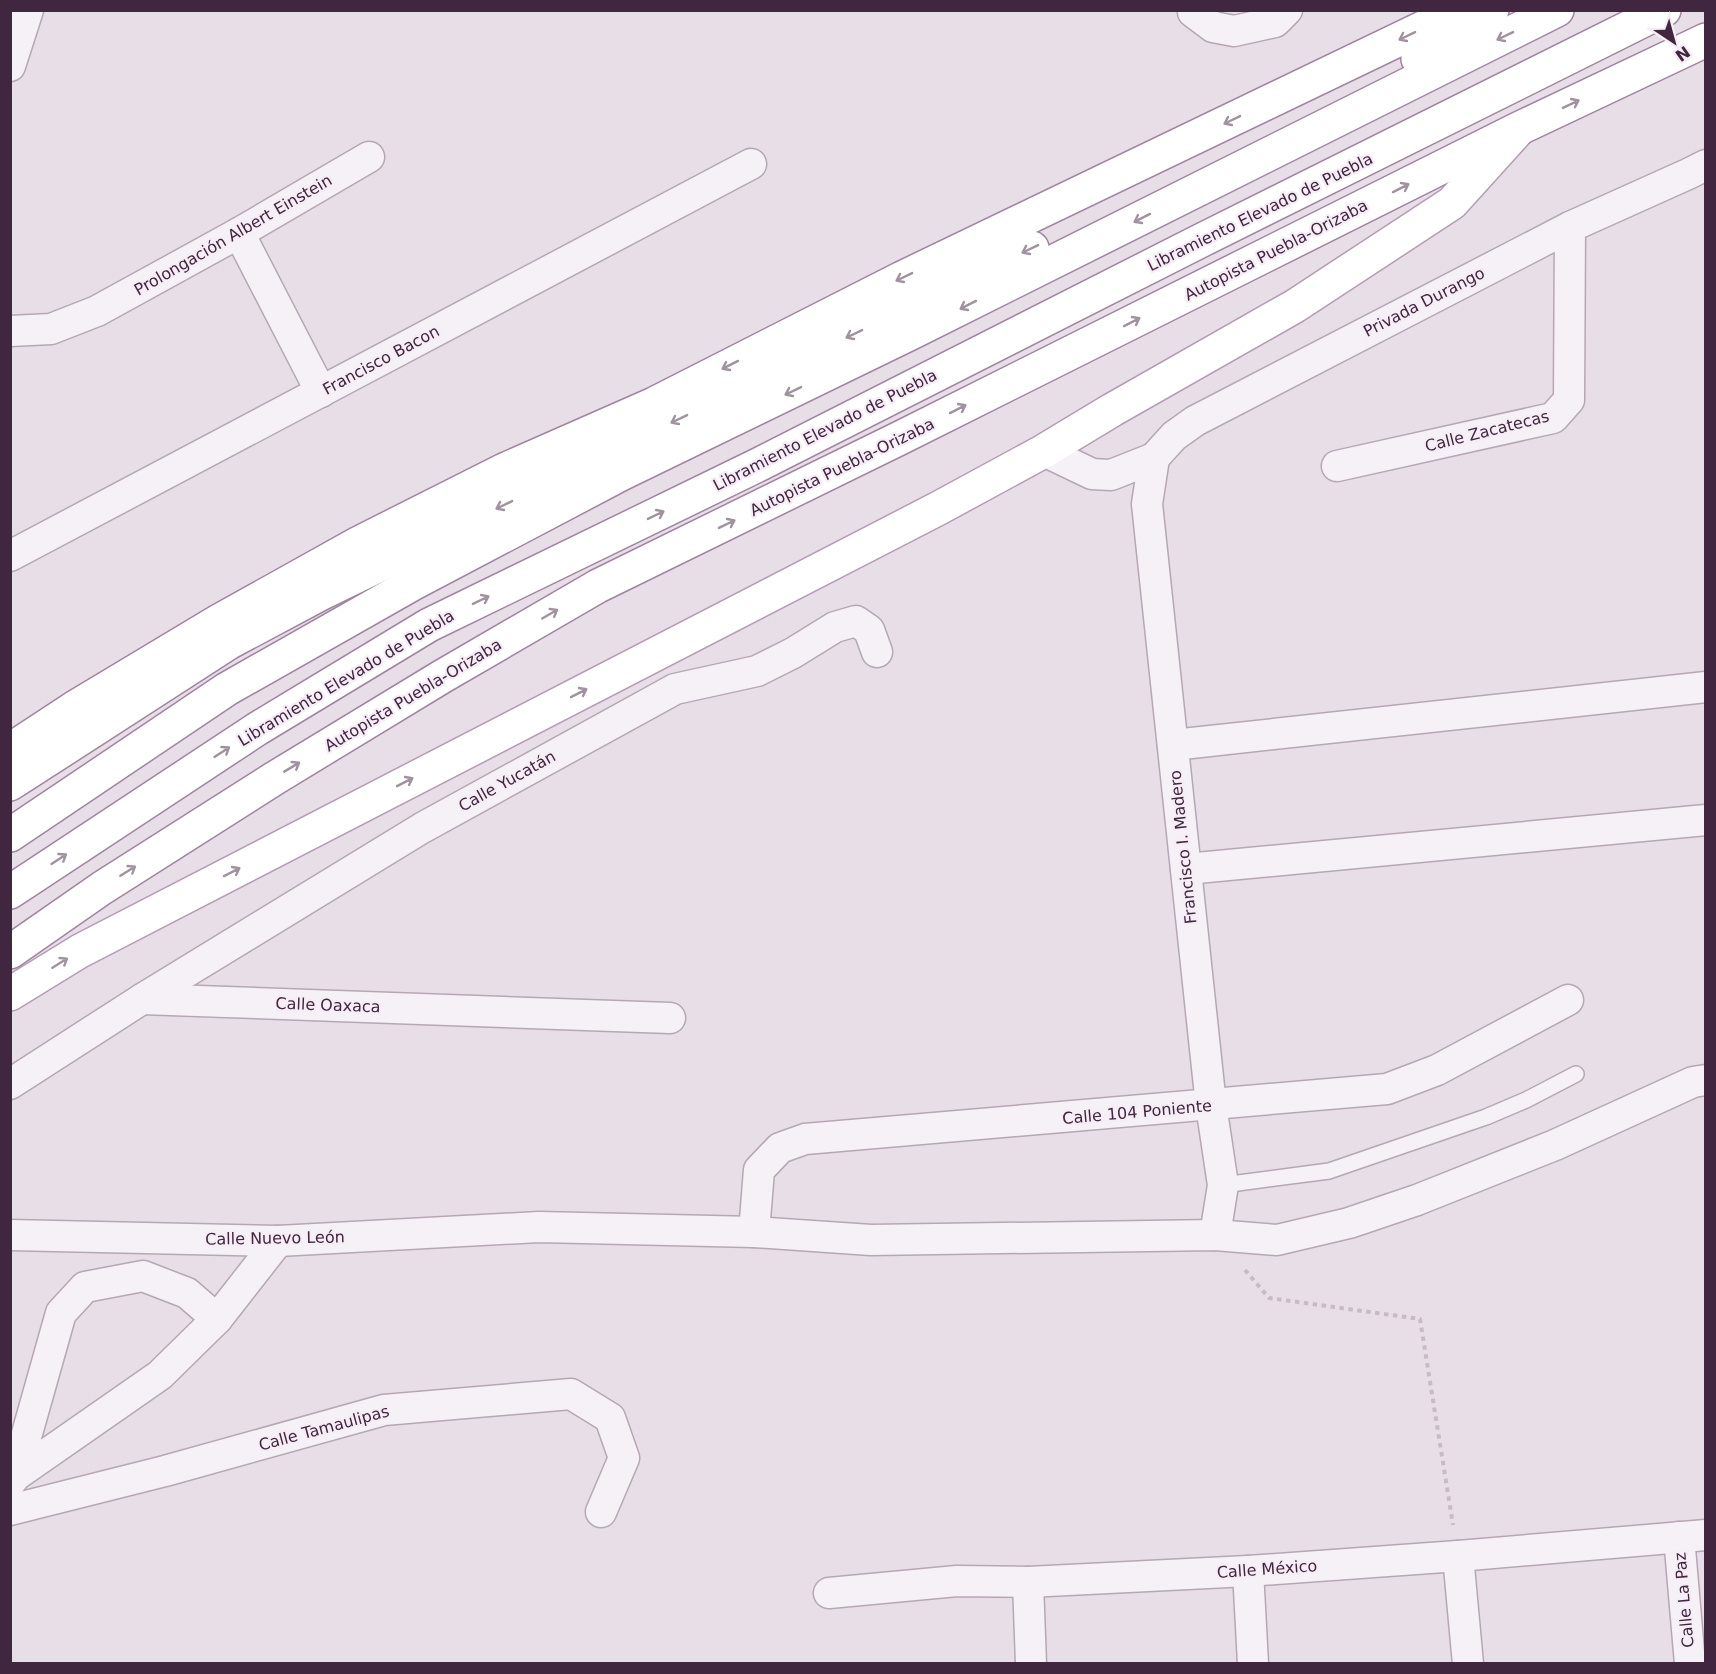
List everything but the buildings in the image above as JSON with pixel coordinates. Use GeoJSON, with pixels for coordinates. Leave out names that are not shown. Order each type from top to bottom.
{"type":"FeatureCollection","features":[{"type":"Feature","properties":{"kind":"main road"},"geometry":{"type":"LineString","coordinates":[[10,750],[219,621],[359,543],[504,470],[654,404],[902,278],[1460,10]]}},
{"type":"Feature","properties":{"kind":"main road"},"geometry":{"type":"LineString","coordinates":[[10,784],[230,642],[320,594],[1397,70],[1433,50],[1492,10]]}},
{"type":"Feature","properties":{"kind":"main road"},"geometry":{"type":"LineString","coordinates":[[10,835],[227,689],[424,578],[621,474],[913,333],[1557,10]]}},
{"type":"Feature","properties":{"kind":"main road","name":"Libramiento Elevado de Puebla"},"geometry":{"type":"LineString","coordinates":[[10,892],[256,729],[429,626],[748,470],[1664,10]]}},
{"type":"Feature","properties":{"kind":"main road","name":"Autopista Puebla-Orizaba"},"geometry":{"type":"LineString","coordinates":[[10,952],[102,888],[275,778],[443,676],[598,586],[900,438],[1518,129],[1706,40]]}},
{"type":"Feature","properties":{"kind":"main road"},"geometry":{"type":"LineString","coordinates":[[10,994],[80,951],[939,508],[1044,451],[1295,306],[1452,203],[1518,129]]}},
{"type":"Feature","properties":{"kind":"street"},"geometry":{"type":"LineString","coordinates":[[10,66],[28,10]]}},
{"type":"Feature","properties":{"kind":"street"},"geometry":{"type":"LineString","coordinates":[[1193,10],[1213,27],[1234,31],[1275,22],[1287,10]]}},
{"type":"Feature","properties":{"kind":"street","name":"Prolongación Albert Einstein"},"geometry":{"type":"LineString","coordinates":[[10,331],[51,329],[97,311],[369,158]]}},
{"type":"Feature","properties":{"kind":"street","name":"Francisco Bacon"},"geometry":{"type":"LineString","coordinates":[[10,556],[751,164]]}},
{"type":"Feature","properties":{"kind":"street","name":"Privada Durango"},"geometry":{"type":"LineString","coordinates":[[1154,458],[1174,436],[1196,421],[1570,227],[1706,165]]}},
{"type":"Feature","properties":{"kind":"street","name":"Calle Zacatecas"},"geometry":{"type":"LineString","coordinates":[[1337,466],[1553,418],[1569,400],[1570,227]]}},
{"type":"Feature","properties":{"kind":"street"},"geometry":{"type":"LineString","coordinates":[[239,233],[321,392]]}},
{"type":"Feature","properties":{"kind":"street"},"geometry":{"type":"LineString","coordinates":[[1044,451],[1092,474],[1111,475],[1154,458]]}},
{"type":"Feature","properties":{"kind":"street","name":"Francisco I. Madero"},"geometry":{"type":"LineString","coordinates":[[1154,458],[1147,504],[1211,1105],[1223,1185],[1215,1235]]}},
{"type":"Feature","properties":{"kind":"street","name":"Calle Yucatán"},"geometry":{"type":"LineString","coordinates":[[142,999],[422,828],[675,689],[757,671],[793,653],[835,627],[856,621],[869,630],[877,652]]}},
{"type":"Feature","properties":{"kind":"street"},"geometry":{"type":"LineString","coordinates":[[1173,746],[1706,687]]}},
{"type":"Feature","properties":{"kind":"street"},"geometry":{"type":"LineString","coordinates":[[1186,869],[1706,820]]}},
{"type":"Feature","properties":{"kind":"street"},"geometry":{"type":"LineString","coordinates":[[10,1084],[142,999]]}},
{"type":"Feature","properties":{"kind":"street","name":"Calle Oaxaca"},"geometry":{"type":"LineString","coordinates":[[142,999],[670,1018]]}},
{"type":"Feature","properties":{"kind":"street","name":"Calle 104 Poniente"},"geometry":{"type":"LineString","coordinates":[[754,1232],[759,1170],[780,1149],[806,1140],[1387,1089],[1437,1070],[1568,1000]]}},
{"type":"Feature","properties":{"kind":"street","name":"Calle Nuevo León"},"geometry":{"type":"LineString","coordinates":[[10,1234],[278,1241],[539,1227],[754,1232],[870,1239],[1215,1235],[1277,1240],[1349,1223],[1417,1200],[1555,1145],[1693,1082],[1706,1080]]}},
{"type":"Feature","properties":{"kind":"street"},"geometry":{"type":"LineString","coordinates":[[13,1480],[160,1375],[217,1319],[278,1241]]}},
{"type":"Feature","properties":{"kind":"street"},"geometry":{"type":"LineString","coordinates":[[13,1480],[61,1313],[85,1287],[143,1276],[187,1293],[217,1319]]}},
{"type":"Feature","properties":{"kind":"street","name":"Calle Tamaulipas"},"geometry":{"type":"LineString","coordinates":[[10,1510],[165,1471],[384,1410],[572,1394],[610,1418],[624,1458],[601,1512]]}},
{"type":"Feature","properties":{"kind":"street","name":"Calle México"},"geometry":{"type":"LineString","coordinates":[[829,1593],[957,1581],[1028,1582],[1248,1570],[1458,1556],[1692,1536]]}},
{"type":"Feature","properties":{"kind":"street","name":"Calle La Paz"},"geometry":{"type":"LineString","coordinates":[[1689,1664],[1692,1536]]}},
{"type":"Feature","properties":{"kind":"street"},"geometry":{"type":"LineString","coordinates":[[1458,1556],[1468,1664]]}},
{"type":"Feature","properties":{"kind":"street"},"geometry":{"type":"LineString","coordinates":[[1248,1570],[1253,1664]]}},
{"type":"Feature","properties":{"kind":"street"},"geometry":{"type":"LineString","coordinates":[[1028,1582],[1031,1664]]}},
{"type":"Feature","properties":{"kind":"lane"},"geometry":{"type":"LineString","coordinates":[[1223,1185],[1329,1172],[1486,1117],[1526,1100],[1576,1074]]}},
{"type":"Feature","properties":{"kind":"path"},"geometry":{"type":"LineString","coordinates":[[1215,1235],[1269,1298],[1420,1319],[1458,1556]]}}]}
